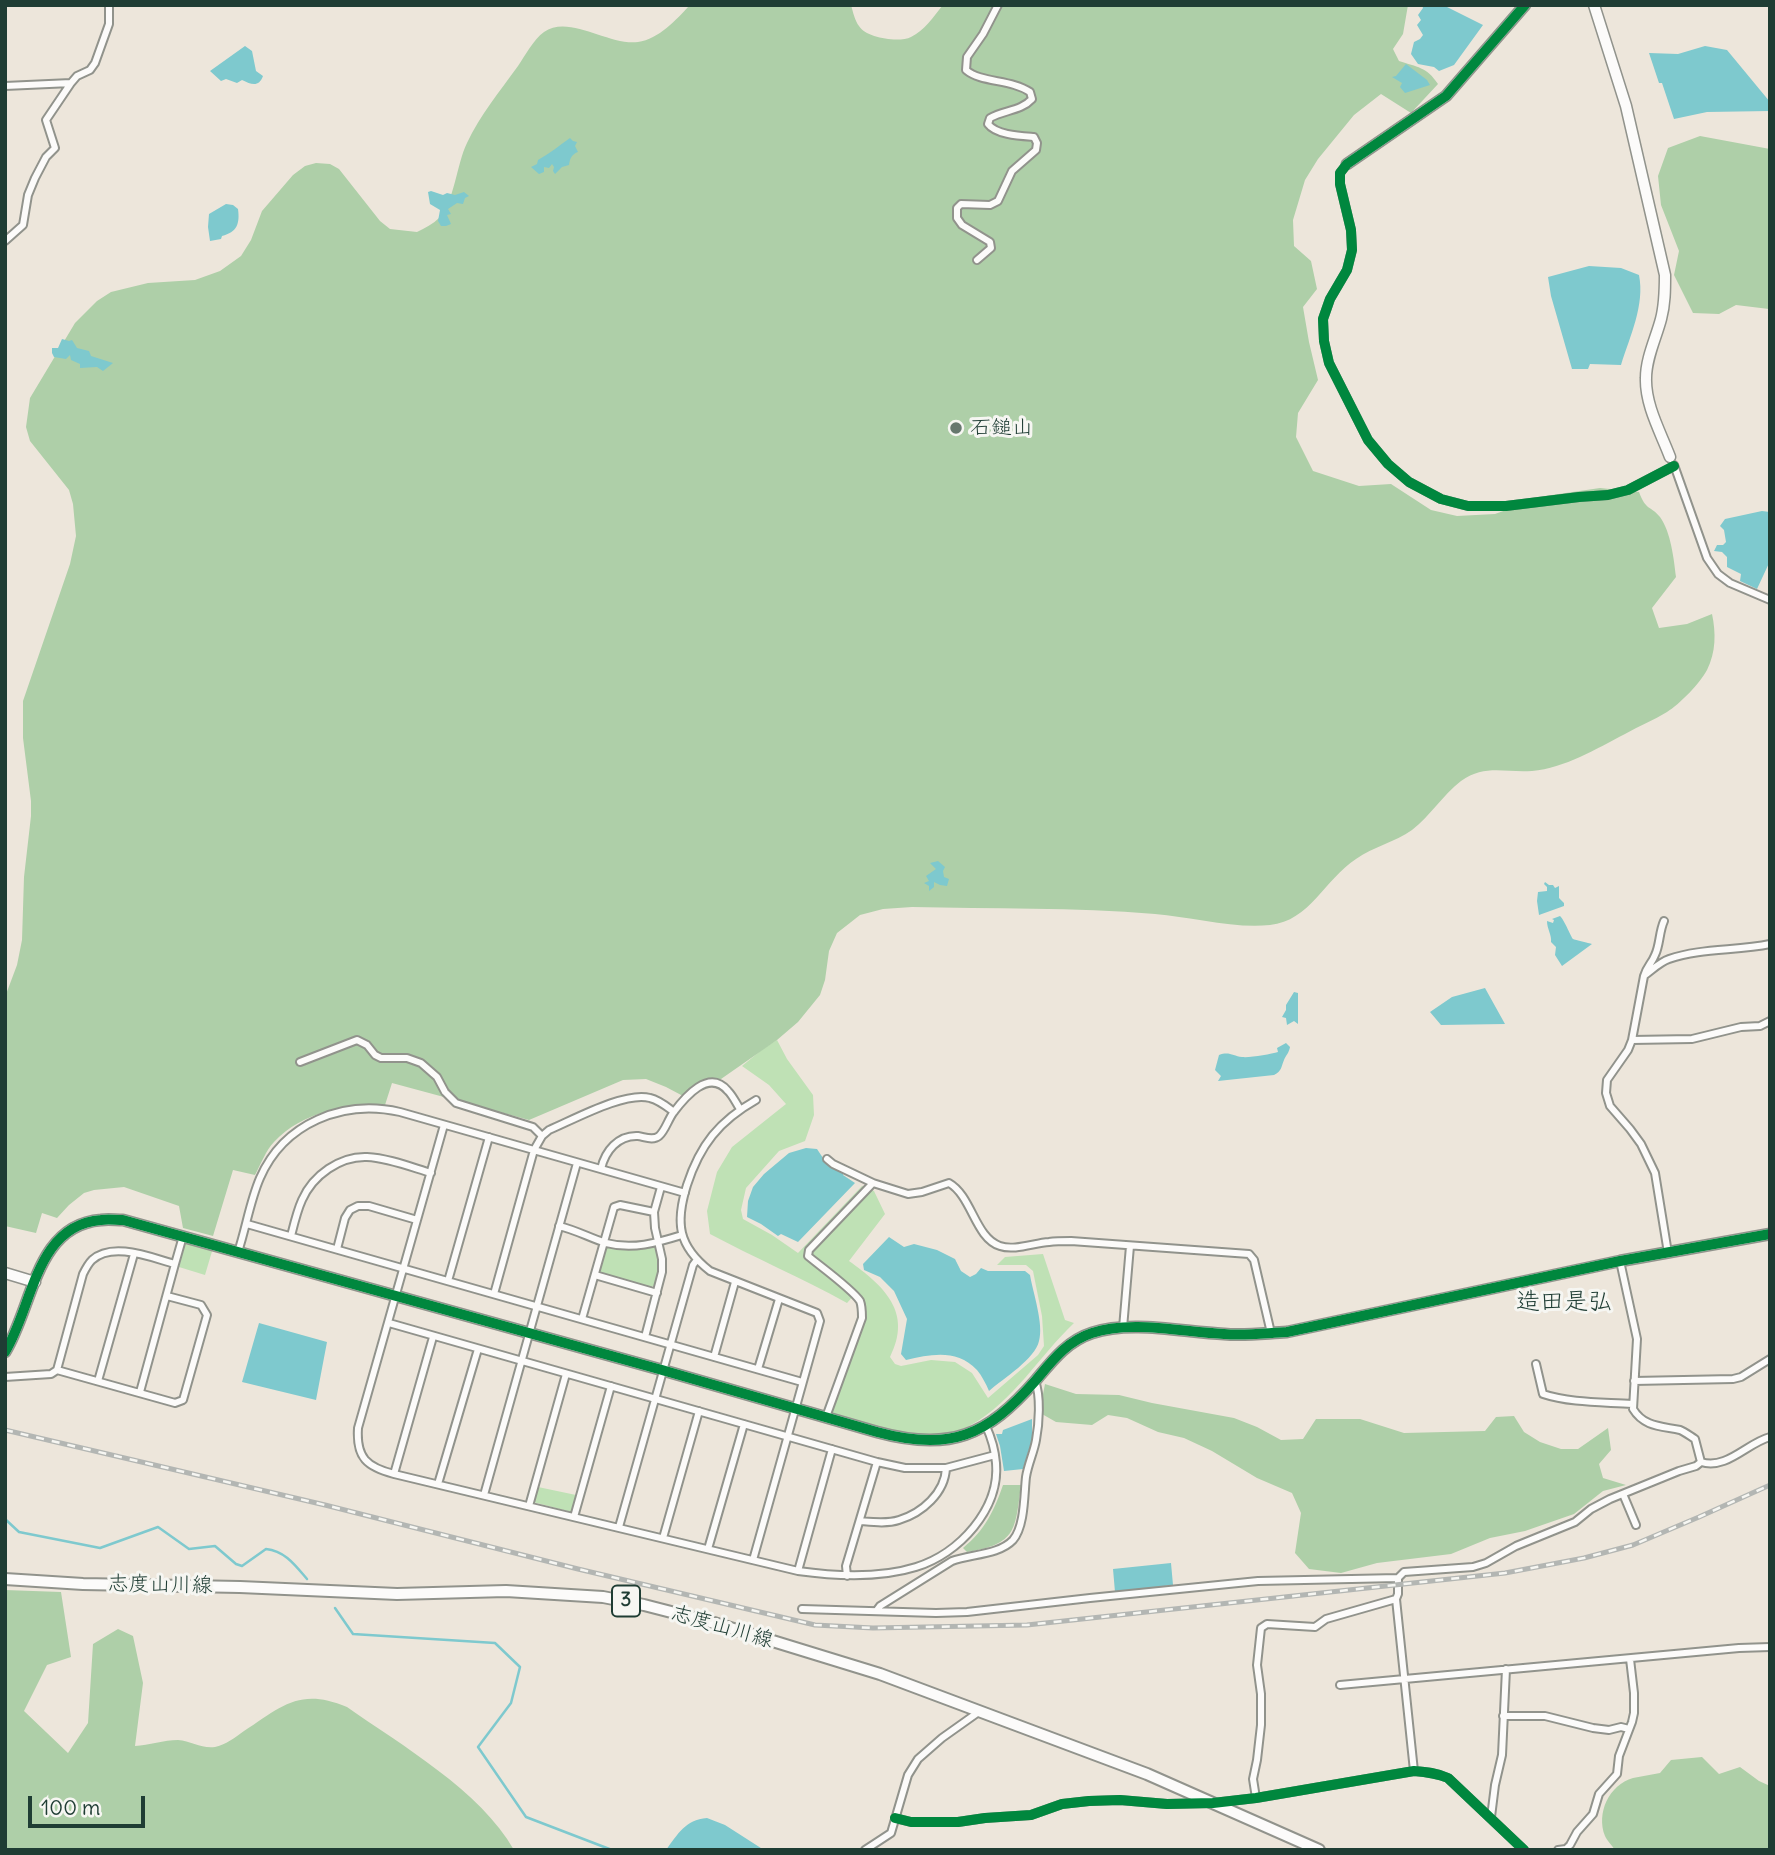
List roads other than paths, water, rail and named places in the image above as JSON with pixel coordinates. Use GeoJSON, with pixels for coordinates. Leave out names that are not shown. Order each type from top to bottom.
{"type":"FeatureCollection","features":[{"type":"Feature","properties":{"kind":"main road","name":"志度山川線"},"geometry":{"type":"LineString","coordinates":[[5,1579],[397,1594],[506,1591],[603,1597],[644,1605],[855,1665],[1147,1774],[1319,1850]]}},
{"type":"Feature","properties":{"kind":"street"},"geometry":{"type":"LineString","coordinates":[[5,241],[23,225],[28,195],[46,157],[55,148],[46,120],[71,83],[95,63],[109,24],[109,5]]}},
{"type":"Feature","properties":{"kind":"street"},"geometry":{"type":"LineString","coordinates":[[977,260],[990,248],[990,242],[962,225],[957,218],[957,208],[961,204],[990,205],[998,201],[1012,171],[1036,150],[1037,143],[1034,137],[998,131],[988,124],[990,118],[996,115],[1028,104],[1032,99],[1030,92],[1007,82],[972,75],[966,70],[967,57],[984,34],[998,5]]}},
{"type":"Feature","properties":{"kind":"street"},"geometry":{"type":"LineString","coordinates":[[1525,5],[1446,96],[1347,164],[1340,173],[1339,184],[1351,230],[1352,250],[1347,270],[1330,299],[1324,319],[1324,341],[1329,363],[1368,440],[1388,464],[1409,482],[1441,499],[1468,506],[1506,506],[1608,495],[1628,490],[1672,461]]}},
{"type":"Feature","properties":{"kind":"street"},"geometry":{"type":"LineString","coordinates":[[1594,5],[1626,106],[1665,275],[1666,297],[1646,378],[1649,399],[1707,558],[1718,574],[1730,583],[1770,600]]}},
{"type":"Feature","properties":{"kind":"street"},"geometry":{"type":"LineString","coordinates":[[5,86],[71,83]]}},
{"type":"Feature","properties":{"kind":"street"},"geometry":{"type":"LineString","coordinates":[[1664,921],[1655,956],[1647,966],[1644,976],[1632,1040],[1607,1080],[1606,1093],[1610,1107],[1641,1144],[1655,1173],[1668,1253]]}},
{"type":"Feature","properties":{"kind":"street"},"geometry":{"type":"LineString","coordinates":[[1644,976],[1666,960],[1723,948],[1751,948],[1770,944]]}},
{"type":"Feature","properties":{"kind":"street"},"geometry":{"type":"LineString","coordinates":[[1632,1040],[1692,1039],[1741,1027],[1760,1026],[1770,1021]]}},
{"type":"Feature","properties":{"kind":"street"},"geometry":{"type":"LineString","coordinates":[[300,1062],[357,1040],[381,1058],[407,1058],[421,1063],[438,1077],[445,1092],[456,1103],[533,1127],[542,1136]]}},
{"type":"Feature","properties":{"kind":"street"},"geometry":{"type":"LineString","coordinates":[[601,1169],[608,1150],[617,1142],[636,1136],[656,1138],[660,1135],[674,1112],[700,1085],[718,1083],[727,1090],[740,1109]]}},
{"type":"Feature","properties":{"kind":"street"},"geometry":{"type":"LineString","coordinates":[[494,1294],[534,1150],[542,1136],[549,1130],[626,1098],[649,1098],[674,1112]]}},
{"type":"Feature","properties":{"kind":"street"},"geometry":{"type":"LineString","coordinates":[[753,1560],[820,1321],[817,1313],[709,1271],[696,1261],[687,1248],[680,1218],[694,1165],[706,1143],[717,1129],[740,1109],[756,1100]]}},
{"type":"Feature","properties":{"kind":"street"},"geometry":{"type":"LineString","coordinates":[[238,1252],[260,1178],[274,1154],[289,1138],[318,1119],[332,1113],[366,1108],[384,1109],[685,1193]]}},
{"type":"Feature","properties":{"kind":"street"},"geometry":{"type":"LineString","coordinates":[[444,1125],[358,1428],[357,1443],[370,1466],[798,1571],[847,1576],[896,1572],[916,1567],[934,1560],[969,1534],[990,1500],[995,1484],[997,1464],[986,1426]]}},
{"type":"Feature","properties":{"kind":"street"},"geometry":{"type":"LineString","coordinates":[[448,1281],[489,1137]]}},
{"type":"Feature","properties":{"kind":"street"},"geometry":{"type":"LineString","coordinates":[[291,1236],[302,1198],[314,1181],[329,1167],[367,1157],[431,1173]]}},
{"type":"Feature","properties":{"kind":"street"},"geometry":{"type":"LineString","coordinates":[[827,1159],[873,1183],[908,1194],[949,1183],[953,1185],[989,1240],[1001,1247],[1051,1241],[1249,1254],[1254,1260],[1271,1333]]}},
{"type":"Feature","properties":{"kind":"street"},"geometry":{"type":"LineString","coordinates":[[484,1495],[577,1163]]}},
{"type":"Feature","properties":{"kind":"street"},"geometry":{"type":"LineString","coordinates":[[826,1417],[862,1318],[862,1308],[851,1292],[808,1256],[809,1250],[873,1183]]}},
{"type":"Feature","properties":{"kind":"street"},"geometry":{"type":"LineString","coordinates":[[645,1337],[662,1272],[654,1212],[661,1187]]}},
{"type":"Feature","properties":{"kind":"street"},"geometry":{"type":"LineString","coordinates":[[582,1319],[614,1207],[620,1205],[654,1212]]}},
{"type":"Feature","properties":{"kind":"street"},"geometry":{"type":"LineString","coordinates":[[337,1249],[345,1218],[350,1210],[358,1206],[369,1206],[417,1220]]}},
{"type":"Feature","properties":{"kind":"street"},"geometry":{"type":"LineString","coordinates":[[5,1352],[13,1340],[45,1256],[55,1242],[68,1231],[86,1222],[122,1220],[902,1439],[945,1440],[986,1426],[1009,1409],[1072,1342],[1111,1328],[1225,1335],[1287,1332],[1620,1262],[1770,1234]]}},
{"type":"Feature","properties":{"kind":"street"},"geometry":{"type":"LineString","coordinates":[[247,1224],[802,1382]]}},
{"type":"Feature","properties":{"kind":"street"},"geometry":{"type":"LineString","coordinates":[[559,1226],[604,1242],[631,1247],[682,1235]]}},
{"type":"Feature","properties":{"kind":"street"},"geometry":{"type":"LineString","coordinates":[[140,1392],[183,1236]]}},
{"type":"Feature","properties":{"kind":"street"},"geometry":{"type":"LineString","coordinates":[[1123,1328],[1130,1246]]}},
{"type":"Feature","properties":{"kind":"street"},"geometry":{"type":"LineString","coordinates":[[5,1377],[51,1374],[57,1370],[83,1274],[91,1261],[103,1253],[114,1251],[134,1254],[175,1264]]}},
{"type":"Feature","properties":{"kind":"street"},"geometry":{"type":"LineString","coordinates":[[98,1381],[134,1254]]}},
{"type":"Feature","properties":{"kind":"street"},"geometry":{"type":"LineString","coordinates":[[619,1527],[669,1344],[696,1261]]}},
{"type":"Feature","properties":{"kind":"street"},"geometry":{"type":"LineString","coordinates":[[1620,1262],[1637,1339],[1633,1409],[1638,1416],[1661,1428],[1683,1431],[1695,1439],[1701,1462]]}},
{"type":"Feature","properties":{"kind":"street"},"geometry":{"type":"LineString","coordinates":[[5,1273],[35,1282]]}},
{"type":"Feature","properties":{"kind":"street"},"geometry":{"type":"LineString","coordinates":[[595,1275],[657,1293]]}},
{"type":"Feature","properties":{"kind":"street"},"geometry":{"type":"LineString","coordinates":[[714,1357],[735,1282]]}},
{"type":"Feature","properties":{"kind":"street"},"geometry":{"type":"LineString","coordinates":[[57,1370],[175,1402],[183,1400],[207,1315],[201,1305],[167,1296]]}},
{"type":"Feature","properties":{"kind":"street"},"geometry":{"type":"LineString","coordinates":[[758,1369],[779,1299]]}},
{"type":"Feature","properties":{"kind":"street"},"geometry":{"type":"LineString","coordinates":[[389,1323],[877,1462],[905,1468],[946,1468],[995,1455]]}},
{"type":"Feature","properties":{"kind":"street"},"geometry":{"type":"LineString","coordinates":[[394,1474],[433,1337]]}},
{"type":"Feature","properties":{"kind":"street"},"geometry":{"type":"LineString","coordinates":[[438,1484],[478,1349]]}},
{"type":"Feature","properties":{"kind":"street"},"geometry":{"type":"LineString","coordinates":[[1634,1381],[1733,1379],[1770,1359]]}},
{"type":"Feature","properties":{"kind":"street"},"geometry":{"type":"LineString","coordinates":[[1536,1364],[1543,1394],[1632,1404]]}},
{"type":"Feature","properties":{"kind":"street"},"geometry":{"type":"LineString","coordinates":[[528,1506],[566,1374]]}},
{"type":"Feature","properties":{"kind":"street"},"geometry":{"type":"LineString","coordinates":[[877,1610],[952,1561],[991,1552],[1014,1539],[1023,1511],[1026,1475],[1036,1440],[1039,1390],[1035,1381]]}},
{"type":"Feature","properties":{"kind":"street"},"geometry":{"type":"LineString","coordinates":[[574,1517],[611,1386]]}},
{"type":"Feature","properties":{"kind":"street"},"geometry":{"type":"LineString","coordinates":[[663,1538],[699,1411]]}},
{"type":"Feature","properties":{"kind":"street"},"geometry":{"type":"LineString","coordinates":[[708,1549],[744,1424]]}},
{"type":"Feature","properties":{"kind":"street"},"geometry":{"type":"LineString","coordinates":[[1701,1462],[1709,1464],[1732,1458],[1760,1440],[1770,1437]]}},
{"type":"Feature","properties":{"kind":"street"},"geometry":{"type":"LineString","coordinates":[[798,1571],[832,1449]]}},
{"type":"Feature","properties":{"kind":"street"},"geometry":{"type":"LineString","coordinates":[[847,1576],[846,1566],[877,1462]]}},
{"type":"Feature","properties":{"kind":"street"},"geometry":{"type":"LineString","coordinates":[[802,1609],[967,1612],[1258,1581],[1398,1578],[1404,1572],[1474,1567],[1575,1522],[1591,1509],[1623,1494],[1701,1462]]}},
{"type":"Feature","properties":{"kind":"street"},"geometry":{"type":"LineString","coordinates":[[860,1521],[897,1521],[912,1514],[928,1504],[940,1490],[946,1476],[946,1468]]}},
{"type":"Feature","properties":{"kind":"street"},"geometry":{"type":"LineString","coordinates":[[1623,1494],[1636,1525]]}},
{"type":"Feature","properties":{"kind":"street"},"geometry":{"type":"LineString","coordinates":[[1398,1578],[1396,1599],[1414,1772]]}},
{"type":"Feature","properties":{"kind":"street"},"geometry":{"type":"LineString","coordinates":[[1256,1798],[1253,1779],[1261,1725],[1261,1693],[1257,1665],[1262,1628],[1267,1624],[1315,1627],[1326,1619],[1396,1599]]}},
{"type":"Feature","properties":{"kind":"street"},"geometry":{"type":"LineString","coordinates":[[1340,1685],[1770,1647]]}},
{"type":"Feature","properties":{"kind":"street"},"geometry":{"type":"LineString","coordinates":[[1558,1850],[1566,1849],[1570,1845],[1577,1832],[1593,1814],[1599,1794],[1617,1774],[1619,1756],[1632,1722],[1634,1693],[1630,1659]]}},
{"type":"Feature","properties":{"kind":"street"},"geometry":{"type":"LineString","coordinates":[[1491,1817],[1502,1755],[1506,1670]]}},
{"type":"Feature","properties":{"kind":"street"},"geometry":{"type":"LineString","coordinates":[[865,1850],[891,1833],[908,1775],[918,1759],[980,1711]]}},
{"type":"Feature","properties":{"kind":"street"},"geometry":{"type":"LineString","coordinates":[[1503,1716],[1545,1716],[1593,1728],[1629,1729]]}},
{"type":"Feature","properties":{"kind":"street"},"geometry":{"type":"LineString","coordinates":[[895,1818],[911,1822],[958,1822],[1031,1815],[1062,1804],[1089,1801],[1213,1803],[1414,1772],[1435,1773],[1448,1778],[1524,1850]]}},
{"type":"Feature","properties":{"kind":"water"},"geometry":{"type":"Polygon","coordinates":[[[1422,5],[1443,5],[1483,25],[1454,65],[1439,71],[1434,67],[1418,64],[1411,54],[1414,42],[1423,35],[1417,25],[1421,20],[1418,15],[1422,5]]]}},
{"type":"Feature","properties":{"kind":"water"},"geometry":{"type":"Polygon","coordinates":[[[245,46],[252,51],[256,71],[263,76],[259,82],[255,84],[242,80],[237,83],[226,79],[221,81],[210,71],[245,46]]]}},
{"type":"Feature","properties":{"kind":"water"},"geometry":{"type":"Polygon","coordinates":[[[1705,46],[1727,50],[1770,102],[1770,111],[1707,112],[1674,119],[1649,53],[1678,54],[1705,46]]]}},
{"type":"Feature","properties":{"kind":"water"},"geometry":{"type":"Polygon","coordinates":[[[1406,64],[1430,85],[1405,93],[1400,87],[1402,83],[1392,77],[1406,64]]]}},
{"type":"Feature","properties":{"kind":"water"},"geometry":{"type":"Polygon","coordinates":[[[570,138],[577,142],[575,146],[578,152],[574,154],[569,165],[562,167],[555,174],[552,164],[549,168],[544,167],[544,172],[539,174],[531,167],[537,164],[538,160],[570,138]]]}},
{"type":"Feature","properties":{"kind":"water"},"geometry":{"type":"Polygon","coordinates":[[[428,192],[443,195],[464,192],[469,196],[463,204],[457,203],[448,209],[451,214],[447,215],[451,224],[441,226],[438,221],[440,210],[430,204],[428,192]]]}},
{"type":"Feature","properties":{"kind":"water"},"geometry":{"type":"Polygon","coordinates":[[[226,204],[238,209],[236,227],[221,239],[210,241],[209,214],[226,204]]]}},
{"type":"Feature","properties":{"kind":"water"},"geometry":{"type":"Polygon","coordinates":[[[1589,266],[1621,268],[1639,275],[1640,298],[1621,365],[1590,364],[1588,369],[1572,369],[1548,277],[1589,266]]]}},
{"type":"Feature","properties":{"kind":"water"},"geometry":{"type":"Polygon","coordinates":[[[62,339],[72,340],[77,348],[89,351],[91,356],[113,363],[103,371],[97,367],[80,368],[80,364],[71,360],[70,355],[66,359],[54,357],[52,348],[58,348],[62,339]]]}},
{"type":"Feature","properties":{"kind":"water"},"geometry":{"type":"Polygon","coordinates":[[[1762,511],[1770,512],[1770,561],[1757,589],[1740,581],[1741,574],[1727,567],[1727,557],[1722,552],[1714,551],[1717,545],[1726,542],[1724,530],[1720,526],[1725,519],[1762,511]]]}},
{"type":"Feature","properties":{"kind":"water"},"geometry":{"type":"Polygon","coordinates":[[[938,861],[945,867],[944,877],[949,879],[947,886],[934,882],[934,887],[929,891],[929,886],[924,883],[929,881],[926,876],[936,869],[930,863],[938,861]]]}},
{"type":"Feature","properties":{"kind":"water"},"geometry":{"type":"Polygon","coordinates":[[[1545,882],[1555,888],[1559,886],[1559,898],[1564,906],[1539,915],[1538,892],[1547,891],[1545,882]]]}},
{"type":"Feature","properties":{"kind":"water"},"geometry":{"type":"Polygon","coordinates":[[[1560,916],[1573,939],[1592,944],[1562,966],[1555,955],[1556,947],[1551,942],[1547,921],[1553,923],[1552,919],[1560,916]]]}},
{"type":"Feature","properties":{"kind":"water"},"geometry":{"type":"Polygon","coordinates":[[[1485,988],[1505,1024],[1441,1025],[1430,1012],[1452,997],[1485,988]]]}},
{"type":"Feature","properties":{"kind":"water"},"geometry":{"type":"Polygon","coordinates":[[[1294,992],[1298,993],[1298,1024],[1294,1021],[1287,1025],[1286,1018],[1282,1017],[1294,992]]]}},
{"type":"Feature","properties":{"kind":"water"},"geometry":{"type":"Polygon","coordinates":[[[1286,1043],[1290,1047],[1289,1051],[1280,1070],[1274,1075],[1218,1081],[1221,1076],[1215,1070],[1219,1055],[1266,1055],[1278,1052],[1277,1048],[1286,1043]]]}},
{"type":"Feature","properties":{"kind":"water"},"geometry":{"type":"Polygon","coordinates":[[[806,1148],[817,1149],[827,1164],[844,1172],[843,1175],[855,1183],[798,1242],[781,1234],[778,1236],[747,1217],[748,1201],[753,1187],[764,1174],[789,1153],[806,1148]]]}},
{"type":"Feature","properties":{"kind":"water"},"geometry":{"type":"Polygon","coordinates":[[[889,1237],[904,1247],[914,1244],[937,1250],[955,1259],[961,1271],[970,1277],[981,1268],[988,1271],[1025,1271],[1030,1275],[1040,1326],[1039,1341],[1032,1355],[989,1391],[977,1370],[953,1356],[935,1355],[906,1360],[901,1354],[907,1319],[894,1291],[880,1277],[864,1270],[863,1264],[889,1237]]]}},
{"type":"Feature","properties":{"kind":"water"},"geometry":{"type":"Polygon","coordinates":[[[259,1323],[327,1342],[316,1400],[242,1382],[259,1323]]]}},
{"type":"Feature","properties":{"kind":"water"},"geometry":{"type":"Polygon","coordinates":[[[1032,1419],[1032,1440],[1023,1469],[1004,1471],[996,1434],[1002,1434],[1003,1430],[1032,1419]]]}},
{"type":"Feature","properties":{"kind":"water"},"geometry":{"type":"Polygon","coordinates":[[[1171,1563],[1173,1585],[1115,1592],[1113,1569],[1171,1563]]]}},
{"type":"Feature","properties":{"kind":"water"},"geometry":{"type":"Polygon","coordinates":[[[707,1818],[725,1825],[764,1850],[666,1850],[678,1833],[688,1825],[707,1818]]]}},
{"type":"Feature","properties":{"kind":"waterway"},"geometry":{"type":"LineString","coordinates":[[5,1519],[19,1532],[100,1548],[158,1527],[189,1549],[215,1546],[242,1566],[266,1549],[273,1550],[289,1560],[307,1579]]}},
{"type":"Feature","properties":{"kind":"waterway"},"geometry":{"type":"LineString","coordinates":[[335,1608],[353,1634],[495,1643],[520,1667],[511,1703],[478,1747],[526,1817],[612,1850]]}},
{"type":"Feature","properties":{"kind":"railway"},"geometry":{"type":"LineString","coordinates":[[5,1430],[815,1625],[873,1628],[1027,1625],[1505,1573],[1584,1558],[1633,1545],[1770,1485]]}},
{"type":"Feature","properties":{"kind":"place","name":"石鎚山"},"geometry":{"type":"Point","coordinates":[956,428]}},
{"type":"Feature","properties":{"kind":"district","name":"造田是弘"},"geometry":{"type":"Point","coordinates":[1564,1302]}}]}
